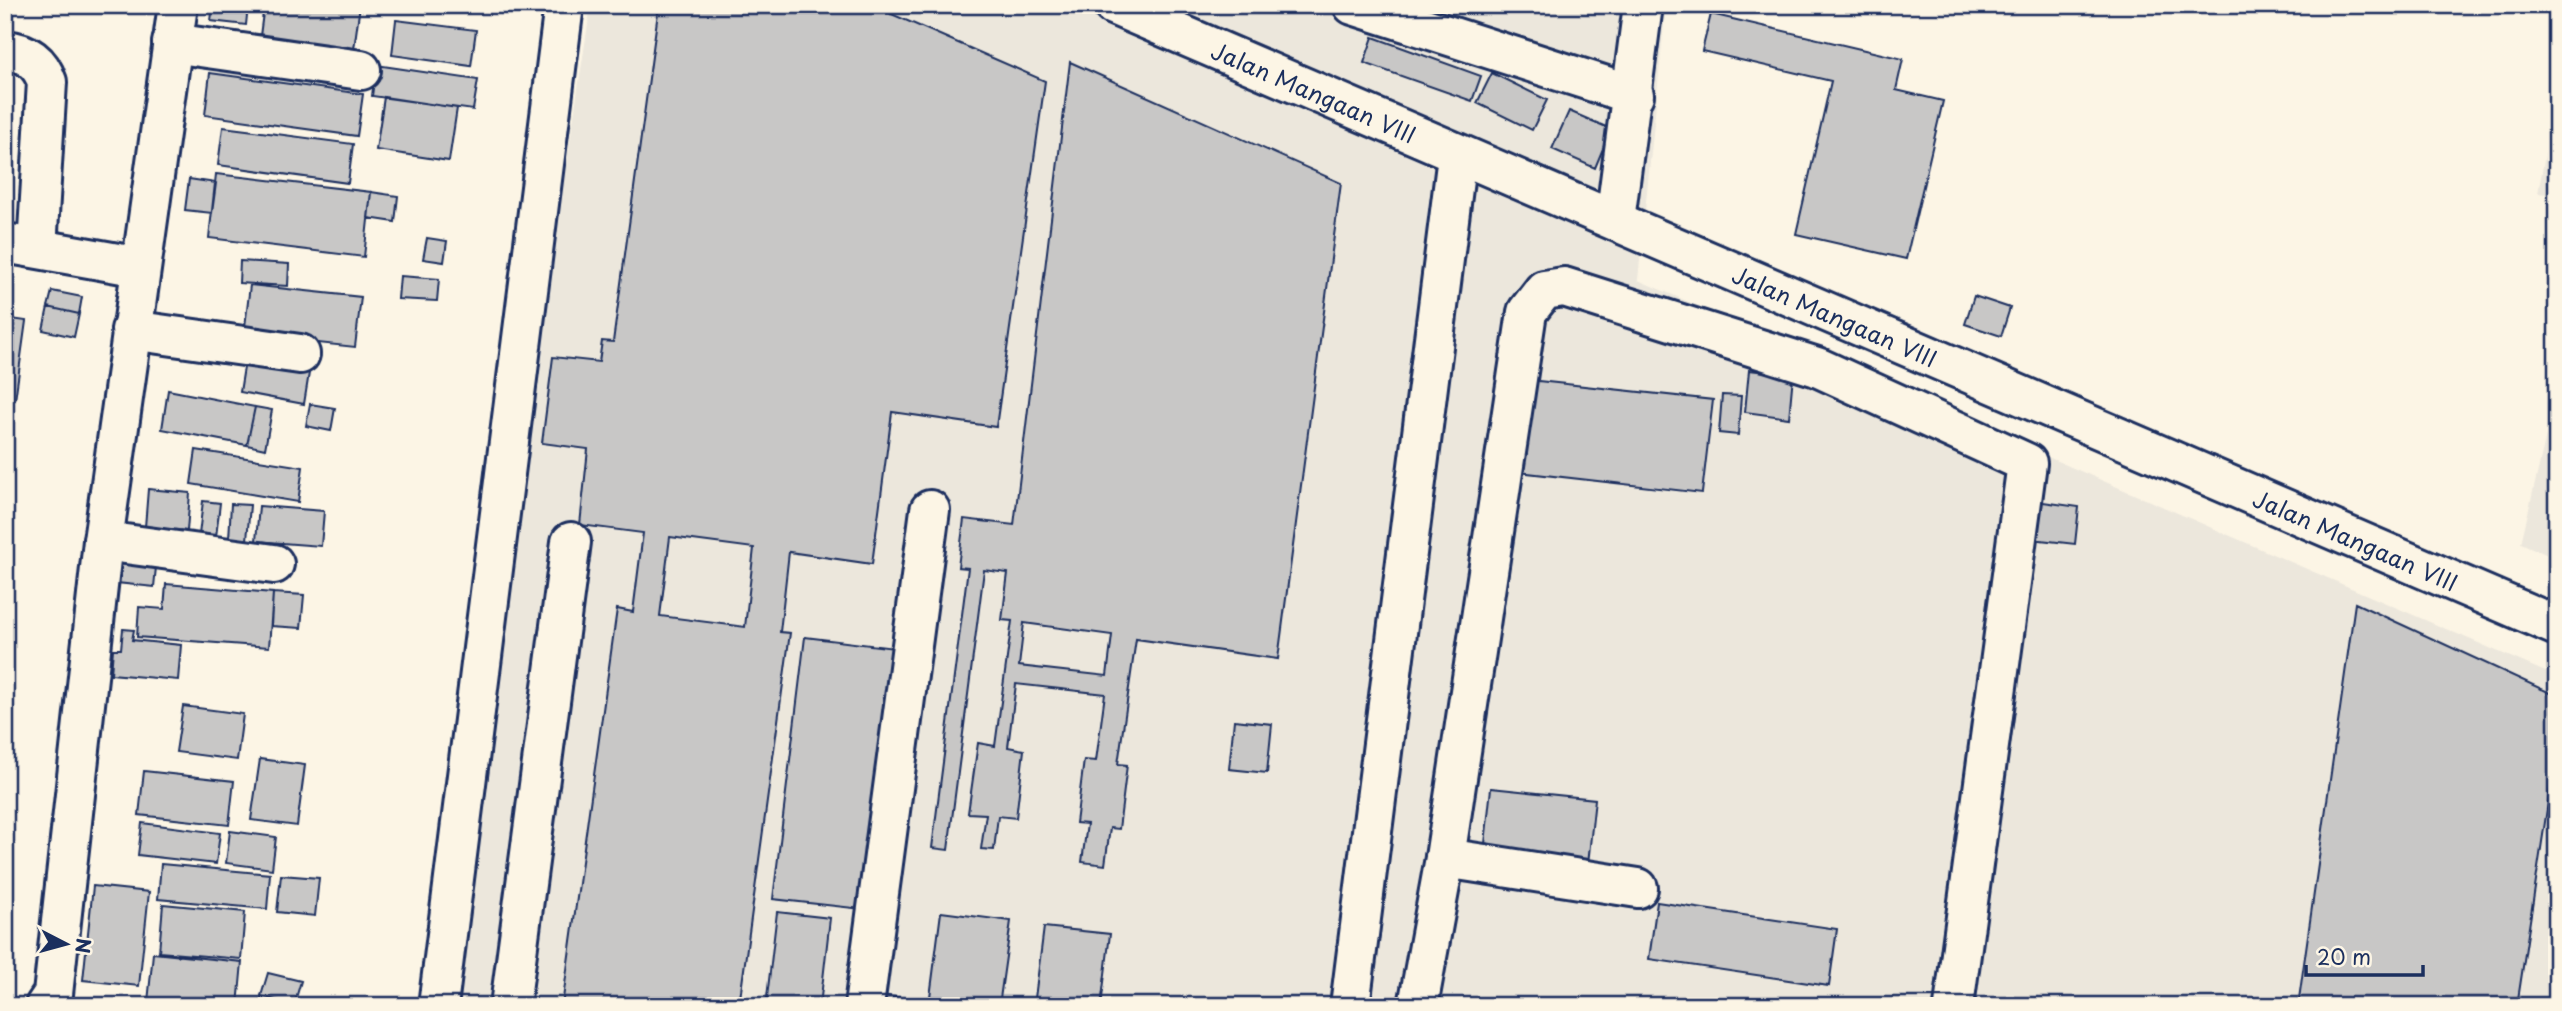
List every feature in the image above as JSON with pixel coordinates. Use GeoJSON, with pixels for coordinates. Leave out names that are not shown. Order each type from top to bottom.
{"type":"FeatureCollection","features":[{"type":"Feature","properties":{"kind":"street"},"geometry":{"type":"LineString","coordinates":[[56,1002],[103,541],[178,5]]}},
{"type":"Feature","properties":{"kind":"street"},"geometry":{"type":"LineString","coordinates":[[438,1006],[564,5]]}},
{"type":"Feature","properties":{"kind":"street","name":"Jalan Mangaan VIII"},"geometry":{"type":"LineString","coordinates":[[1113,5],[1457,156],[1615,220],[2557,626]]}},
{"type":"Feature","properties":{"kind":"street"},"geometry":{"type":"LineString","coordinates":[[1353,5],[1634,95]]}},
{"type":"Feature","properties":{"kind":"street"},"geometry":{"type":"LineString","coordinates":[[1615,220],[1634,95],[1643,5]]}},
{"type":"Feature","properties":{"kind":"street"},"geometry":{"type":"LineString","coordinates":[[172,43],[361,70]]}},
{"type":"Feature","properties":{"kind":"street"},"geometry":{"type":"LineString","coordinates":[[5,50],[21,51],[35,61],[43,69],[47,82],[21,246],[140,267]]}},
{"type":"Feature","properties":{"kind":"street"},"geometry":{"type":"LineString","coordinates":[[1350,1006],[1457,156]]}},
{"type":"Feature","properties":{"kind":"street"},"geometry":{"type":"LineString","coordinates":[[1418,1006],[1445,858],[1527,312],[1544,290],[1564,287],[1817,367],[2027,463],[1954,1006]]}},
{"type":"Feature","properties":{"kind":"street"},"geometry":{"type":"LineString","coordinates":[[131,330],[300,354]]}},
{"type":"Feature","properties":{"kind":"street"},"geometry":{"type":"LineString","coordinates":[[864,1006],[930,510]]}},
{"type":"Feature","properties":{"kind":"street"},"geometry":{"type":"LineString","coordinates":[[103,541],[275,564]]}},
{"type":"Feature","properties":{"kind":"street"},"geometry":{"type":"LineString","coordinates":[[510,1006],[571,542]]}},
{"type":"Feature","properties":{"kind":"street"},"geometry":{"type":"LineString","coordinates":[[1445,858],[1638,888]]}},
{"type":"Feature","properties":{"kind":"shaded area"},"geometry":{"type":"Polygon","coordinates":[[[591,5],[1666,5],[1638,280],[2557,677],[2557,1006],[436,1006],[591,5]]]}},
{"type":"Feature","properties":{"kind":"shaded area"},"geometry":{"type":"Polygon","coordinates":[[[2557,92],[2557,195],[2538,193],[2557,92]]]}},
{"type":"Feature","properties":{"kind":"shaded area"},"geometry":{"type":"Polygon","coordinates":[[[2557,389],[2557,559],[2521,543],[2557,389]]]}},
{"type":"Feature","properties":{"kind":"building"},"geometry":{"type":"Polygon","coordinates":[[[213,5],[248,5],[246,25],[211,21],[213,5]]]}},
{"type":"Feature","properties":{"kind":"building"},"geometry":{"type":"Polygon","coordinates":[[[264,5],[360,5],[354,49],[260,36],[264,5]]]}},
{"type":"Feature","properties":{"kind":"building"},"geometry":{"type":"Polygon","coordinates":[[[659,5],[871,5],[1045,81],[996,427],[892,412],[872,564],[789,552],[780,632],[790,633],[739,1006],[562,1006],[617,609],[633,612],[643,533],[580,525],[588,449],[542,443],[553,357],[599,362],[602,341],[613,342],[659,5]],[[670,537],[660,616],[745,627],[754,548],[670,537]]]}},
{"type":"Feature","properties":{"kind":"building"},"geometry":{"type":"Polygon","coordinates":[[[1670,5],[1712,5],[1711,14],[1670,8],[1670,5]]]}},
{"type":"Feature","properties":{"kind":"building"},"geometry":{"type":"Polygon","coordinates":[[[1711,14],[1903,59],[1896,90],[1943,101],[1906,259],[1796,234],[1831,81],[1702,51],[1711,14]]]}},
{"type":"Feature","properties":{"kind":"building"},"geometry":{"type":"Polygon","coordinates":[[[396,20],[476,30],[471,66],[392,55],[396,20]]]}},
{"type":"Feature","properties":{"kind":"building"},"geometry":{"type":"Polygon","coordinates":[[[1373,37],[1481,76],[1472,101],[1364,63],[1373,37]]]}},
{"type":"Feature","properties":{"kind":"building"},"geometry":{"type":"Polygon","coordinates":[[[1070,62],[1341,183],[1278,659],[1136,639],[1118,764],[1127,765],[1119,829],[1110,828],[1105,865],[1082,862],[1087,824],[1076,823],[1084,760],[1096,761],[1105,694],[1016,684],[1008,747],[1024,750],[1016,818],[998,816],[994,850],[981,849],[986,814],[968,813],[978,743],[995,746],[1012,621],[1002,620],[1008,573],[984,570],[948,850],[932,848],[968,568],[958,567],[964,519],[1014,525],[1070,62]],[[1024,623],[1019,666],[1107,676],[1112,635],[1024,623]]]}},
{"type":"Feature","properties":{"kind":"building"},"geometry":{"type":"Polygon","coordinates":[[[376,65],[478,80],[473,110],[372,96],[376,65]]]}},
{"type":"Feature","properties":{"kind":"building"},"geometry":{"type":"Polygon","coordinates":[[[210,73],[363,94],[357,136],[205,115],[210,73]]]}},
{"type":"Feature","properties":{"kind":"building"},"geometry":{"type":"Polygon","coordinates":[[[1492,73],[1547,100],[1532,130],[1477,103],[1492,73]]]}},
{"type":"Feature","properties":{"kind":"building"},"geometry":{"type":"Polygon","coordinates":[[[384,97],[457,108],[449,161],[376,150],[384,97]]]}},
{"type":"Feature","properties":{"kind":"building"},"geometry":{"type":"Polygon","coordinates":[[[1569,111],[1611,129],[1595,168],[1552,149],[1569,111]]]}},
{"type":"Feature","properties":{"kind":"building"},"geometry":{"type":"Polygon","coordinates":[[[223,127],[353,144],[348,183],[218,165],[223,127]]]}},
{"type":"Feature","properties":{"kind":"building"},"geometry":{"type":"Polygon","coordinates":[[[216,174],[371,192],[364,257],[209,238],[216,174]]]}},
{"type":"Feature","properties":{"kind":"building"},"geometry":{"type":"Polygon","coordinates":[[[189,179],[216,183],[212,213],[185,210],[189,179]]]}},
{"type":"Feature","properties":{"kind":"building"},"geometry":{"type":"Polygon","coordinates":[[[371,192],[398,196],[395,222],[368,218],[371,192]]]}},
{"type":"Feature","properties":{"kind":"building"},"geometry":{"type":"Polygon","coordinates":[[[427,238],[447,241],[444,262],[423,259],[427,238]]]}},
{"type":"Feature","properties":{"kind":"building"},"geometry":{"type":"Polygon","coordinates":[[[240,261],[289,264],[288,286],[239,283],[240,261]]]}},
{"type":"Feature","properties":{"kind":"building"},"geometry":{"type":"Polygon","coordinates":[[[400,276],[439,279],[437,301],[398,299],[400,276]]]}},
{"type":"Feature","properties":{"kind":"building"},"geometry":{"type":"Polygon","coordinates":[[[250,285],[361,297],[355,347],[244,335],[250,285]]]}},
{"type":"Feature","properties":{"kind":"building"},"geometry":{"type":"Polygon","coordinates":[[[52,291],[82,297],[79,314],[48,307],[52,291]]]}},
{"type":"Feature","properties":{"kind":"building"},"geometry":{"type":"Polygon","coordinates":[[[1974,296],[2010,308],[2001,336],[1965,324],[1974,296]]]}},
{"type":"Feature","properties":{"kind":"building"},"geometry":{"type":"Polygon","coordinates":[[[48,307],[79,314],[74,337],[43,330],[48,307]]]}},
{"type":"Feature","properties":{"kind":"building"},"geometry":{"type":"Polygon","coordinates":[[[5,318],[26,321],[15,400],[5,398],[5,318]]]}},
{"type":"Feature","properties":{"kind":"building"},"geometry":{"type":"Polygon","coordinates":[[[245,361],[309,373],[304,404],[240,392],[245,361]]]}},
{"type":"Feature","properties":{"kind":"building"},"geometry":{"type":"Polygon","coordinates":[[[1749,370],[1793,375],[1789,418],[1745,412],[1749,370]]]}},
{"type":"Feature","properties":{"kind":"building"},"geometry":{"type":"Polygon","coordinates":[[[1529,380],[1713,400],[1702,493],[1519,472],[1529,380]]]}},
{"type":"Feature","properties":{"kind":"building"},"geometry":{"type":"Polygon","coordinates":[[[168,390],[255,407],[247,445],[162,429],[168,390]]]}},
{"type":"Feature","properties":{"kind":"building"},"geometry":{"type":"Polygon","coordinates":[[[1722,395],[1741,396],[1738,435],[1719,433],[1722,395]]]}},
{"type":"Feature","properties":{"kind":"building"},"geometry":{"type":"Polygon","coordinates":[[[310,404],[335,408],[331,431],[306,426],[310,404]]]}},
{"type":"Feature","properties":{"kind":"building"},"geometry":{"type":"Polygon","coordinates":[[[255,407],[272,410],[265,449],[247,445],[255,407]]]}},
{"type":"Feature","properties":{"kind":"building"},"geometry":{"type":"Polygon","coordinates":[[[196,450],[303,467],[298,502],[191,484],[196,450]]]}},
{"type":"Feature","properties":{"kind":"building"},"geometry":{"type":"Polygon","coordinates":[[[148,489],[190,493],[187,531],[145,527],[148,489]]]}},
{"type":"Feature","properties":{"kind":"building"},"geometry":{"type":"Polygon","coordinates":[[[203,501],[220,503],[216,537],[199,535],[203,501]]]}},
{"type":"Feature","properties":{"kind":"building"},"geometry":{"type":"Polygon","coordinates":[[[2036,501],[2079,507],[2075,544],[2032,539],[2036,501]]]}},
{"type":"Feature","properties":{"kind":"building"},"geometry":{"type":"Polygon","coordinates":[[[231,504],[250,505],[247,540],[229,539],[231,504]]]}},
{"type":"Feature","properties":{"kind":"building"},"geometry":{"type":"Polygon","coordinates":[[[259,506],[324,511],[321,546],[256,541],[259,506]]]}},
{"type":"Feature","properties":{"kind":"building"},"geometry":{"type":"Polygon","coordinates":[[[120,552],[157,557],[154,587],[117,583],[120,552]]]}},
{"type":"Feature","properties":{"kind":"building"},"geometry":{"type":"Polygon","coordinates":[[[166,584],[273,593],[269,647],[137,637],[139,607],[164,609],[166,584]]]}},
{"type":"Feature","properties":{"kind":"building"},"geometry":{"type":"Polygon","coordinates":[[[273,593],[304,595],[301,628],[271,626],[273,593]]]}},
{"type":"Feature","properties":{"kind":"building"},"geometry":{"type":"Polygon","coordinates":[[[2355,603],[2557,696],[2557,743],[2517,1006],[2298,1006],[2355,603]]]}},
{"type":"Feature","properties":{"kind":"building"},"geometry":{"type":"Polygon","coordinates":[[[123,629],[134,630],[132,640],[181,645],[178,680],[111,674],[113,649],[121,649],[123,629]]]}},
{"type":"Feature","properties":{"kind":"building"},"geometry":{"type":"Polygon","coordinates":[[[805,637],[903,649],[871,910],[773,899],[805,637]]]}},
{"type":"Feature","properties":{"kind":"building"},"geometry":{"type":"Polygon","coordinates":[[[183,706],[243,714],[237,760],[176,752],[183,706]]]}},
{"type":"Feature","properties":{"kind":"building"},"geometry":{"type":"Polygon","coordinates":[[[1234,720],[1272,724],[1267,773],[1229,769],[1234,720]]]}},
{"type":"Feature","properties":{"kind":"building"},"geometry":{"type":"Polygon","coordinates":[[[260,759],[305,765],[297,826],[251,820],[260,759]]]}},
{"type":"Feature","properties":{"kind":"building"},"geometry":{"type":"Polygon","coordinates":[[[144,771],[234,781],[229,825],[139,815],[144,771]]]}},
{"type":"Feature","properties":{"kind":"building"},"geometry":{"type":"Polygon","coordinates":[[[1491,788],[1595,799],[1588,864],[1484,853],[1491,788]]]}},
{"type":"Feature","properties":{"kind":"building"},"geometry":{"type":"Polygon","coordinates":[[[142,823],[220,833],[216,864],[138,855],[142,823]]]}},
{"type":"Feature","properties":{"kind":"building"},"geometry":{"type":"Polygon","coordinates":[[[230,831],[276,837],[272,869],[226,863],[230,831]]]}},
{"type":"Feature","properties":{"kind":"building"},"geometry":{"type":"Polygon","coordinates":[[[161,864],[270,874],[267,909],[158,899],[161,864]]]}},
{"type":"Feature","properties":{"kind":"building"},"geometry":{"type":"Polygon","coordinates":[[[281,875],[319,878],[315,916],[277,912],[281,875]]]}},
{"type":"Feature","properties":{"kind":"building"},"geometry":{"type":"Polygon","coordinates":[[[93,886],[149,892],[139,986],[83,980],[93,886]]]}},
{"type":"Feature","properties":{"kind":"building"},"geometry":{"type":"Polygon","coordinates":[[[1657,902],[1837,929],[1829,986],[1649,959],[1657,902]]]}},
{"type":"Feature","properties":{"kind":"building"},"geometry":{"type":"Polygon","coordinates":[[[163,904],[245,912],[241,959],[159,952],[163,904]]]}},
{"type":"Feature","properties":{"kind":"building"},"geometry":{"type":"Polygon","coordinates":[[[777,912],[830,918],[820,1006],[766,1006],[777,912]]]}},
{"type":"Feature","properties":{"kind":"building"},"geometry":{"type":"Polygon","coordinates":[[[941,912],[1011,921],[999,1006],[930,997],[941,912]]]}},
{"type":"Feature","properties":{"kind":"building"},"geometry":{"type":"Polygon","coordinates":[[[1044,927],[1110,934],[1101,1006],[1034,1006],[1044,927]]]}},
{"type":"Feature","properties":{"kind":"building"},"geometry":{"type":"Polygon","coordinates":[[[153,953],[242,962],[238,1006],[148,1002],[153,953]]]}},
{"type":"Feature","properties":{"kind":"building"},"geometry":{"type":"Polygon","coordinates":[[[268,973],[301,981],[294,1005],[261,996],[268,973]]]}},
{"type":"Feature","properties":{"kind":"building"},"geometry":{"type":"Polygon","coordinates":[[[880,995],[966,1006],[879,1006],[880,995]]]}},
{"type":"Feature","properties":{"kind":"building"},"geometry":{"type":"Polygon","coordinates":[[[261,996],[294,1005],[296,1006],[259,1006],[261,996]]]}}]}
